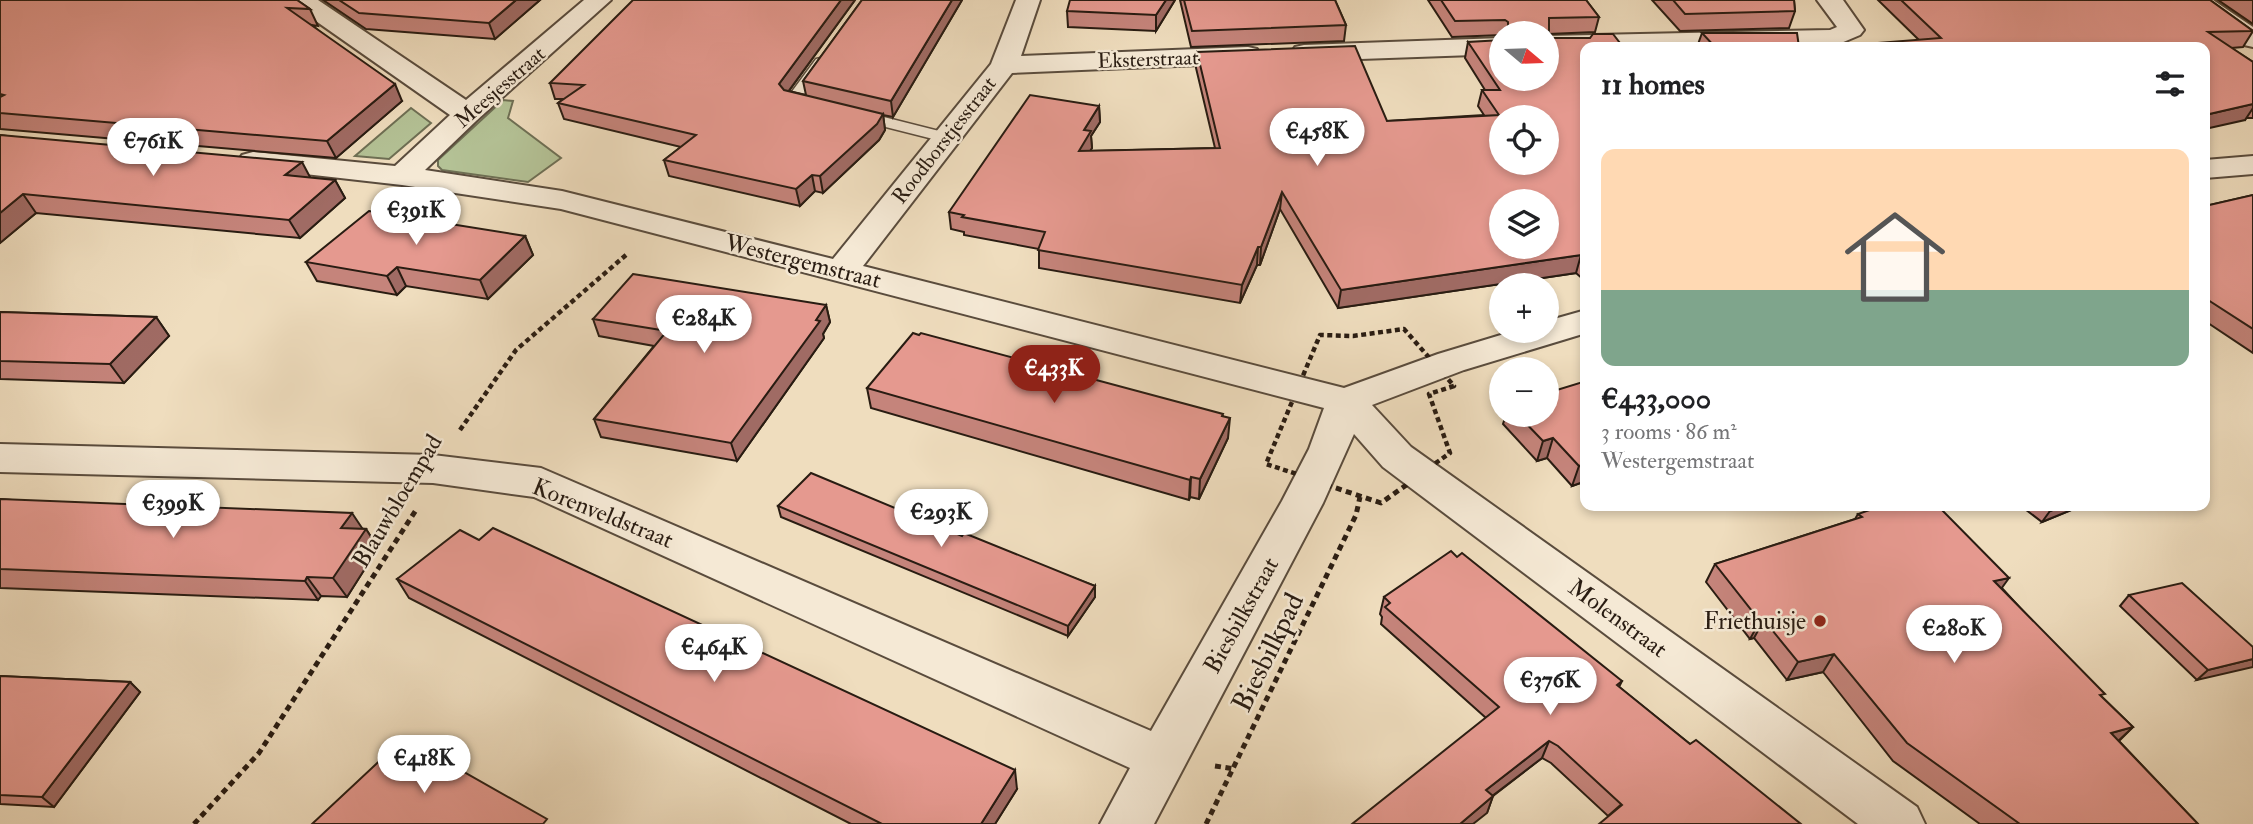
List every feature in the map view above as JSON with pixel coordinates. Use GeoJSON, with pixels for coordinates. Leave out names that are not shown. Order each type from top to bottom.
{"type":"FeatureCollection","features":[{"type":"Feature","properties":{"kind":"street"},"geometry":{"type":"LineString","coordinates":[[302,0],[467,114]]}},
{"type":"Feature","properties":{"kind":"street","name":"Meesjesstraat"},"geometry":{"type":"LineString","coordinates":[[402,176],[467,114],[599,0]]}},
{"type":"Feature","properties":{"kind":"street","name":"Roodborstjesstraat"},"geometry":{"type":"LineString","coordinates":[[842,270],[949,138],[1004,65],[1028,0]]}},
{"type":"Feature","properties":{"kind":"street"},"geometry":{"type":"LineString","coordinates":[[1643,42],[1834,38],[1851,30],[1841,12],[1829,0]]}},
{"type":"Feature","properties":{"kind":"street"},"geometry":{"type":"LineString","coordinates":[[2196,0],[2253,39]]}},
{"type":"Feature","properties":{"kind":"street"},"geometry":{"type":"LineString","coordinates":[[1559,44],[1580,43]]}},
{"type":"Feature","properties":{"kind":"street","name":"Eksterstraat"},"geometry":{"type":"LineString","coordinates":[[1004,65],[1489,46]]}},
{"type":"Feature","properties":{"kind":"street","name":"Westergemstraat"},"geometry":{"type":"LineString","coordinates":[[229,159],[402,176],[562,200],[1346,401]]}},
{"type":"Feature","properties":{"kind":"street"},"geometry":{"type":"LineString","coordinates":[[2210,169],[2253,165]]}},
{"type":"Feature","properties":{"kind":"street"},"geometry":{"type":"LineString","coordinates":[[1346,401],[1451,362],[1580,323]]}},
{"type":"Feature","properties":{"kind":"street","name":"Biesbilkstraat"},"geometry":{"type":"LineString","coordinates":[[1126,824],[1307,492],[1329,449],[1346,401]]}},
{"type":"Feature","properties":{"kind":"street","name":"Molenstraat"},"geometry":{"type":"LineString","coordinates":[[1346,401],[1397,457],[1899,824]]}},
{"type":"Feature","properties":{"kind":"street","name":"Korenveldstraat"},"geometry":{"type":"LineString","coordinates":[[0,458],[433,469],[541,482],[1162,759]]}},
{"type":"Feature","properties":{"kind":"lane"},"geometry":{"type":"LineString","coordinates":[[833,45],[793,100],[949,138]]}},
{"type":"Feature","properties":{"kind":"path","name":"Blauwbloempad"},"geometry":{"type":"LineString","coordinates":[[194,824],[259,752],[418,507],[433,469],[516,350],[662,224]]}},
{"type":"Feature","properties":{"kind":"path","name":"Biesbilkpad"},"geometry":{"type":"LineString","coordinates":[[1206,824],[1356,515],[1360,497]]}},
{"type":"Feature","properties":{"kind":"green space"},"geometry":{"type":"Polygon","coordinates":[[[503,100],[513,101],[508,118],[561,158],[528,182],[442,170],[438,166],[438,160],[503,100]]]}},
{"type":"Feature","properties":{"kind":"green space"},"geometry":{"type":"Polygon","coordinates":[[[411,108],[431,123],[389,159],[355,156],[411,108]]]}},
{"type":"Feature","properties":{"kind":"building"},"geometry":{"type":"Polygon","coordinates":[[[0,0],[297,0],[310,9],[287,8],[395,84],[327,141],[0,113],[0,97],[4,95],[0,94],[0,0]]]}},
{"type":"Feature","properties":{"kind":"building"},"geometry":{"type":"Polygon","coordinates":[[[339,0],[516,0],[489,23],[359,13],[339,0]]]}},
{"type":"Feature","properties":{"kind":"building"},"geometry":{"type":"Polygon","coordinates":[[[633,0],[841,0],[779,84],[784,90],[883,114],[877,124],[820,176],[812,175],[796,189],[664,160],[696,135],[558,103],[584,85],[550,83],[633,0]]]}},
{"type":"Feature","properties":{"kind":"building"},"geometry":{"type":"Polygon","coordinates":[[[862,0],[952,0],[891,101],[803,81],[862,0]]]}},
{"type":"Feature","properties":{"kind":"building"},"geometry":{"type":"Polygon","coordinates":[[[1070,0],[1166,0],[1156,15],[1067,11],[1070,0]]]}},
{"type":"Feature","properties":{"kind":"building"},"geometry":{"type":"Polygon","coordinates":[[[1184,0],[1335,0],[1346,25],[1192,31],[1184,0]]]}},
{"type":"Feature","properties":{"kind":"building"},"geometry":{"type":"Polygon","coordinates":[[[1441,0],[1586,0],[1599,17],[1549,18],[1549,21],[1455,21],[1441,0]]]}},
{"type":"Feature","properties":{"kind":"building"},"geometry":{"type":"Polygon","coordinates":[[[1673,0],[1794,0],[1795,11],[1685,14],[1673,0]]]}},
{"type":"Feature","properties":{"kind":"building"},"geometry":{"type":"Polygon","coordinates":[[[1901,0],[2210,0],[2253,31],[2208,32],[2253,62],[2253,104],[2210,114],[2210,42],[1890,42],[1941,38],[1901,0]]]}},
{"type":"Feature","properties":{"kind":"building"},"geometry":{"type":"Polygon","coordinates":[[[1702,33],[1797,33],[1798,42],[1710,42],[1702,33]]]}},
{"type":"Feature","properties":{"kind":"building"},"geometry":{"type":"Polygon","coordinates":[[[1593,34],[1613,34],[1619,42],[1580,42],[1580,255],[1559,258],[1559,189],[1489,189],[1489,259],[1554,259],[1341,290],[1282,192],[1261,247],[1258,247],[1242,285],[1038,250],[1045,232],[962,217],[964,215],[949,212],[1030,95],[1099,106],[1084,130],[1091,131],[1079,151],[1220,148],[1197,52],[1355,46],[1387,121],[1489,116],[1489,175],[1559,175],[1559,105],[1492,105],[1482,90],[1559,91],[1559,38],[1590,38],[1593,34]]]}},
{"type":"Feature","properties":{"kind":"building"},"geometry":{"type":"Polygon","coordinates":[[[1489,41],[1489,74],[1468,42],[1489,41]]]}},
{"type":"Feature","properties":{"kind":"building"},"geometry":{"type":"Polygon","coordinates":[[[0,135],[302,162],[285,175],[335,180],[289,220],[23,194],[0,213],[0,135]]]}},
{"type":"Feature","properties":{"kind":"building"},"geometry":{"type":"Polygon","coordinates":[[[2253,195],[2253,329],[2210,301],[2210,205],[2253,195]]]}},
{"type":"Feature","properties":{"kind":"building"},"geometry":{"type":"Polygon","coordinates":[[[369,211],[525,236],[480,280],[397,267],[387,276],[306,262],[369,211]]]}},
{"type":"Feature","properties":{"kind":"building"},"geometry":{"type":"Polygon","coordinates":[[[633,274],[826,305],[816,320],[820,321],[731,443],[594,419],[667,331],[593,319],[633,274]]]}},
{"type":"Feature","properties":{"kind":"building"},"geometry":{"type":"Polygon","coordinates":[[[0,312],[156,317],[110,364],[0,361],[0,312]]]}},
{"type":"Feature","properties":{"kind":"building"},"geometry":{"type":"Polygon","coordinates":[[[913,333],[1230,418],[1200,479],[1191,477],[1190,480],[867,388],[913,333]]]}},
{"type":"Feature","properties":{"kind":"building"},"geometry":{"type":"Polygon","coordinates":[[[1580,383],[1580,466],[1553,438],[1543,441],[1530,427],[1559,427],[1559,389],[1580,383]]]}},
{"type":"Feature","properties":{"kind":"building"},"geometry":{"type":"Polygon","coordinates":[[[811,473],[962,536],[964,533],[1095,586],[1068,626],[778,506],[811,473]]]}},
{"type":"Feature","properties":{"kind":"building"},"geometry":{"type":"Polygon","coordinates":[[[0,499],[352,513],[341,528],[366,529],[333,578],[307,577],[305,581],[0,569],[0,499]]]}},
{"type":"Feature","properties":{"kind":"building"},"geometry":{"type":"Polygon","coordinates":[[[1867,511],[1943,511],[2009,578],[1994,581],[2105,694],[2100,695],[2133,727],[2111,733],[2198,824],[2020,824],[1907,743],[1834,654],[1798,662],[1764,620],[1760,621],[1715,564],[1862,517],[1858,514],[1867,511]]]}},
{"type":"Feature","properties":{"kind":"building"},"geometry":{"type":"Polygon","coordinates":[[[493,528],[1015,770],[981,824],[882,824],[397,579],[460,530],[479,540],[493,528]]]}},
{"type":"Feature","properties":{"kind":"building"},"geometry":{"type":"Polygon","coordinates":[[[1451,551],[1457,557],[1462,553],[1622,681],[1617,685],[1690,744],[1696,740],[1801,824],[1599,824],[1622,805],[1558,746],[1549,741],[1486,790],[1493,796],[1460,824],[1352,824],[1499,707],[1385,607],[1390,603],[1384,597],[1451,551]]]}},
{"type":"Feature","properties":{"kind":"building"},"geometry":{"type":"Polygon","coordinates":[[[2182,583],[2253,647],[2253,659],[2208,670],[2129,595],[2182,583]]]}},
{"type":"Feature","properties":{"kind":"building"},"geometry":{"type":"Polygon","coordinates":[[[0,676],[130,682],[42,797],[0,795],[0,676]]]}},
{"type":"Feature","properties":{"kind":"building"},"geometry":{"type":"Polygon","coordinates":[[[404,738],[547,819],[543,824],[312,824],[404,738]]]}},
{"type":"Feature","properties":{"kind":"place","name":"Friethuisje"},"geometry":{"type":"Point","coordinates":[1820,621]}}]}
